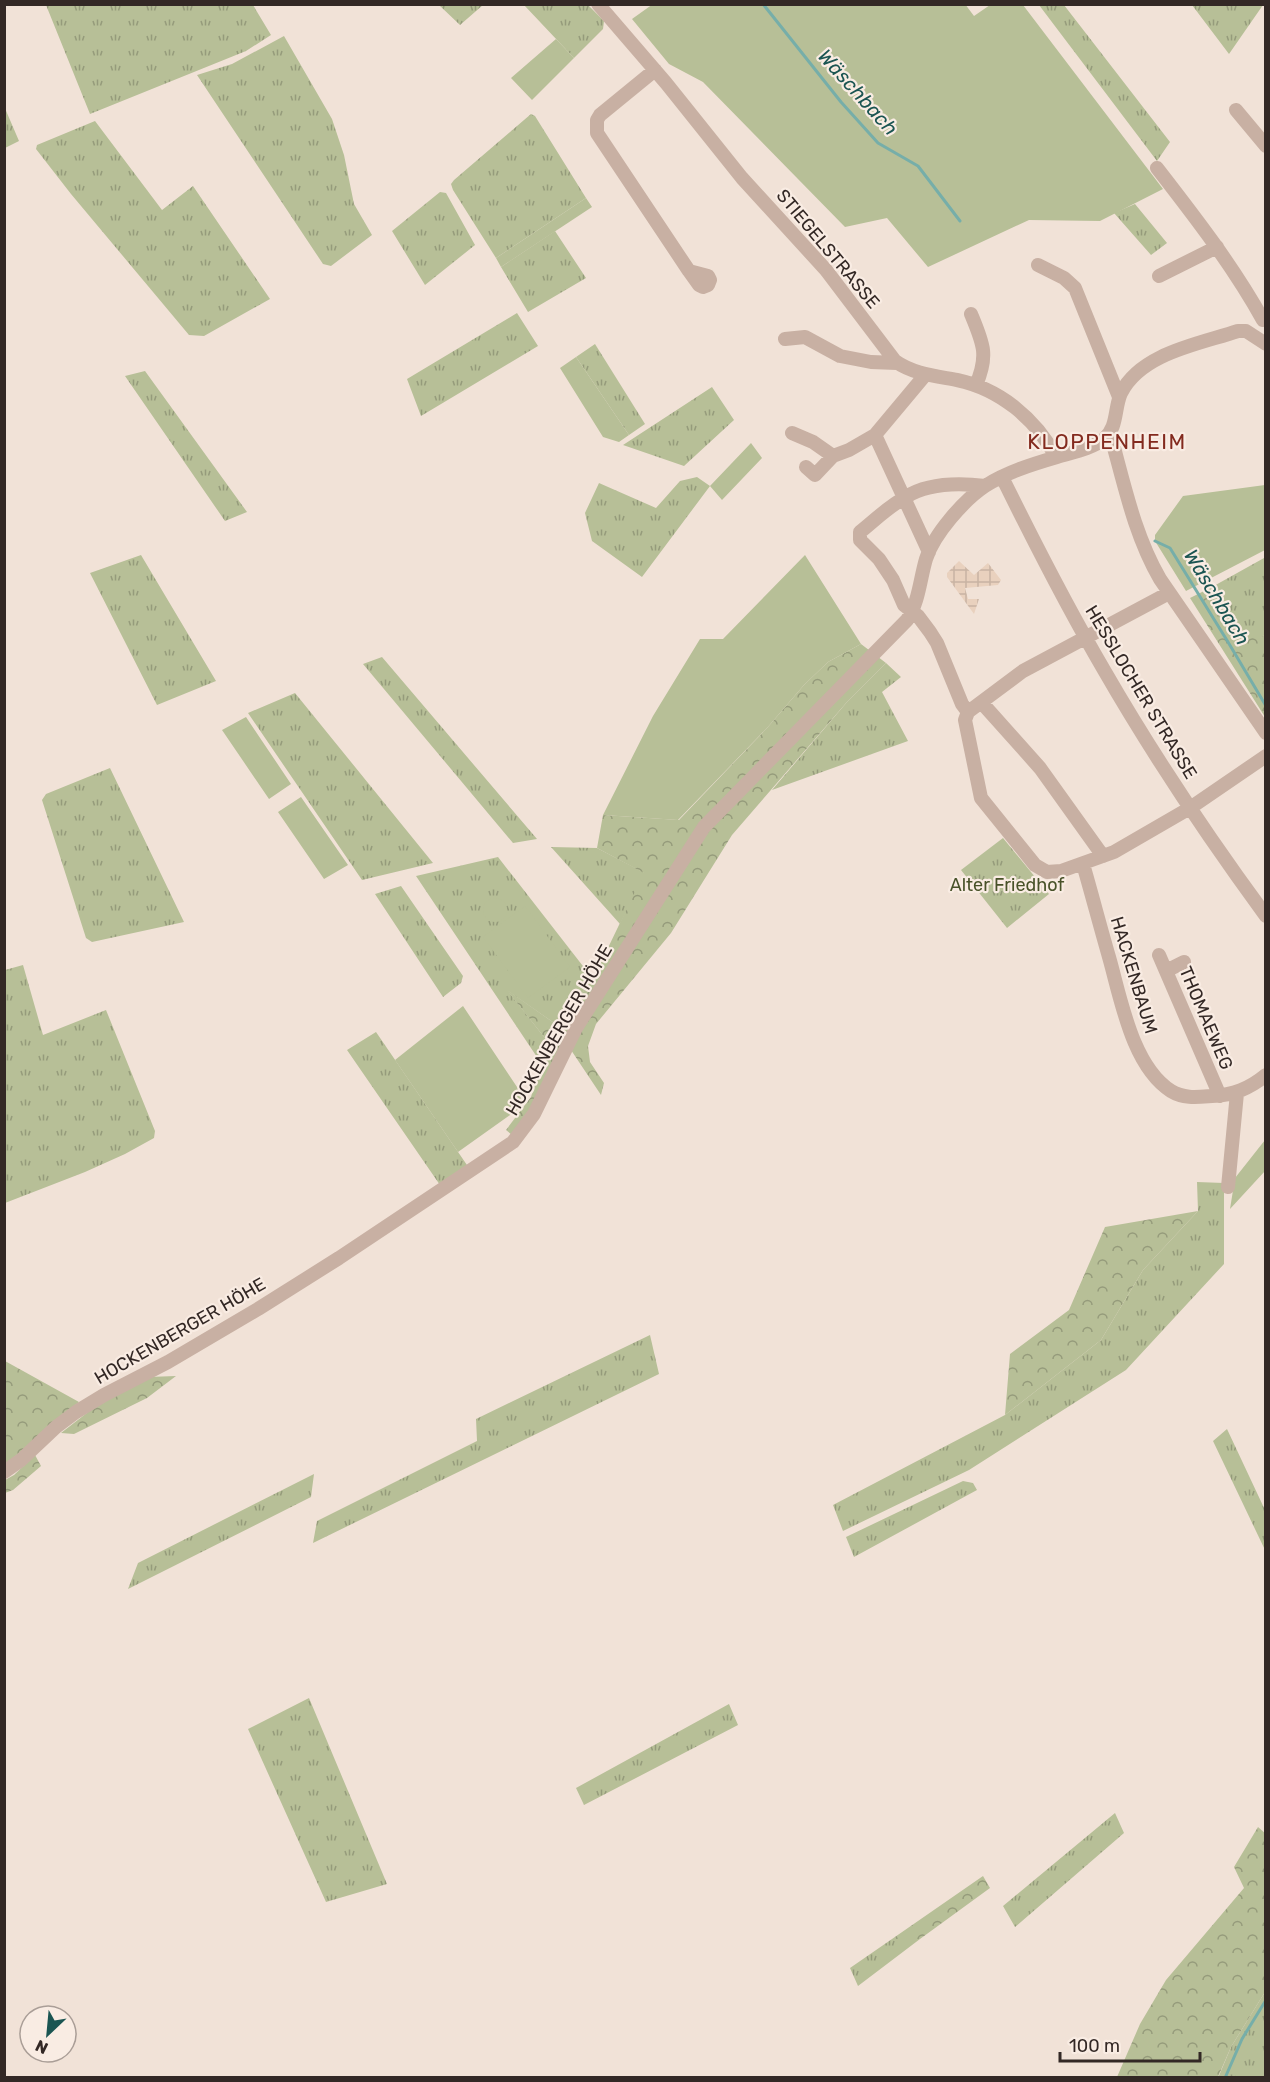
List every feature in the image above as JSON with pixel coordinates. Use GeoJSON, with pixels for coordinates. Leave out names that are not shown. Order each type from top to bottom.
{"type":"FeatureCollection","features":[{"type":"Feature","properties":{"kind":"street","name":"STIEGELSTRASSE"},"geometry":{"type":"LineString","coordinates":[[602,9],[655,70],[742,178],[809,250],[897,363]]}},
{"type":"Feature","properties":{"kind":"street"},"geometry":{"type":"LineString","coordinates":[[655,70],[600,115],[596,127],[597,133],[689,271]]}},
{"type":"Feature","properties":{"kind":"street"},"geometry":{"type":"LineString","coordinates":[[1236,110],[1266,146]]}},
{"type":"Feature","properties":{"kind":"street"},"geometry":{"type":"LineString","coordinates":[[1157,168],[1217,247],[1264,319],[1252,334]]}},
{"type":"Feature","properties":{"kind":"street"},"geometry":{"type":"LineString","coordinates":[[1159,276],[1217,247]]}},
{"type":"Feature","properties":{"kind":"street"},"geometry":{"type":"LineString","coordinates":[[1038,265],[1064,278],[1075,288],[1119,397]]}},
{"type":"Feature","properties":{"kind":"street"},"geometry":{"type":"LineString","coordinates":[[972,314],[984,345],[982,371],[976,385]]}},
{"type":"Feature","properties":{"kind":"street"},"geometry":{"type":"LineString","coordinates":[[912,613],[928,552],[950,520],[971,497],[985,486],[1002,477],[1101,441],[1110,433],[1119,397],[1127,382],[1145,365],[1238,331],[1246,331],[1266,344]]}},
{"type":"Feature","properties":{"kind":"street"},"geometry":{"type":"LineString","coordinates":[[785,339],[805,337],[840,356],[871,362],[897,363],[910,370],[976,385],[1012,405],[1024,415],[1048,442],[1056,457]]}},
{"type":"Feature","properties":{"kind":"street"},"geometry":{"type":"LineString","coordinates":[[806,466],[815,475],[833,456],[875,435],[926,374]]}},
{"type":"Feature","properties":{"kind":"street"},"geometry":{"type":"LineString","coordinates":[[792,433],[813,442],[833,456]]}},
{"type":"Feature","properties":{"kind":"street"},"geometry":{"type":"LineString","coordinates":[[1110,433],[1140,539],[1150,561],[1266,733]]}},
{"type":"Feature","properties":{"kind":"street"},"geometry":{"type":"LineString","coordinates":[[875,435],[928,552]]}},
{"type":"Feature","properties":{"kind":"street","name":"HESSLOCHER STRASSE"},"geometry":{"type":"LineString","coordinates":[[1002,477],[1051,576],[1131,714],[1190,807],[1263,909]]}},
{"type":"Feature","properties":{"kind":"street"},"geometry":{"type":"LineString","coordinates":[[968,712],[962,704],[937,643],[924,623],[904,605],[893,580],[859,536],[860,532],[904,497],[928,488],[966,484],[985,486]]}},
{"type":"Feature","properties":{"kind":"street"},"geometry":{"type":"LineString","coordinates":[[1169,592],[1023,671],[968,712],[965,720],[978,790],[985,805],[1035,865],[1053,873],[1103,856],[1190,807],[1266,756]]}},
{"type":"Feature","properties":{"kind":"street","name":"HOCKENBERGER HÖHE"},"geometry":{"type":"LineString","coordinates":[[4,1472],[21,1460],[56,1427],[76,1413],[269,1303],[513,1142],[534,1114],[576,1028],[704,827],[912,613]]}},
{"type":"Feature","properties":{"kind":"street"},"geometry":{"type":"LineString","coordinates":[[982,703],[1040,768],[1103,856]]}},
{"type":"Feature","properties":{"kind":"street","name":"HACKENBAUM"},"geometry":{"type":"LineString","coordinates":[[1083,864],[1128,1024],[1146,1064],[1162,1083],[1177,1094],[1193,1098],[1220,1096],[1237,1093],[1266,1075]]}},
{"type":"Feature","properties":{"kind":"street","name":"THOMAEWEG"},"geometry":{"type":"LineString","coordinates":[[1159,955],[1220,1096]]}},
{"type":"Feature","properties":{"kind":"street"},"geometry":{"type":"LineString","coordinates":[[1166,971],[1184,962]]}},
{"type":"Feature","properties":{"kind":"street"},"geometry":{"type":"LineString","coordinates":[[1228,1187],[1237,1093]]}},
{"type":"Feature","properties":{"kind":"green space"},"geometry":{"type":"Polygon","coordinates":[[[653,4],[965,4],[974,16],[990,5],[1023,5],[1163,189],[1100,221],[1029,220],[928,267],[887,218],[845,227],[703,82],[669,64],[632,19],[653,4]]]}},
{"type":"Feature","properties":{"kind":"green space"},"geometry":{"type":"Polygon","coordinates":[[[46,5],[253,5],[271,35],[246,51],[90,114],[46,5]]]}},
{"type":"Feature","properties":{"kind":"green space"},"geometry":{"type":"Polygon","coordinates":[[[439,5],[483,5],[460,25],[439,5]]]}},
{"type":"Feature","properties":{"kind":"green space"},"geometry":{"type":"Polygon","coordinates":[[[524,5],[588,5],[604,21],[603,29],[574,58],[524,5]]]}},
{"type":"Feature","properties":{"kind":"green space"},"geometry":{"type":"Polygon","coordinates":[[[1039,5],[1064,5],[1170,142],[1157,161],[1039,5]]]}},
{"type":"Feature","properties":{"kind":"green space"},"geometry":{"type":"Polygon","coordinates":[[[1192,5],[1263,5],[1229,54],[1192,5]]]}},
{"type":"Feature","properties":{"kind":"green space"},"geometry":{"type":"Polygon","coordinates":[[[284,36],[332,119],[344,155],[354,204],[372,235],[331,266],[323,264],[197,75],[232,64],[284,36]]]}},
{"type":"Feature","properties":{"kind":"green space"},"geometry":{"type":"Polygon","coordinates":[[[556,39],[574,58],[532,100],[511,78],[556,39]]]}},
{"type":"Feature","properties":{"kind":"green space"},"geometry":{"type":"Polygon","coordinates":[[[4,106],[19,141],[5,148],[4,148],[4,106]]]}},
{"type":"Feature","properties":{"kind":"green space"},"geometry":{"type":"Polygon","coordinates":[[[531,114],[535,116],[586,198],[496,258],[451,184],[531,114]]]}},
{"type":"Feature","properties":{"kind":"green space"},"geometry":{"type":"Polygon","coordinates":[[[95,121],[162,210],[193,186],[270,299],[204,336],[189,335],[36,149],[37,145],[95,121]]]}},
{"type":"Feature","properties":{"kind":"green space"},"geometry":{"type":"Polygon","coordinates":[[[440,192],[446,193],[475,245],[425,285],[392,231],[440,192]]]}},
{"type":"Feature","properties":{"kind":"green space"},"geometry":{"type":"Polygon","coordinates":[[[586,198],[592,207],[501,267],[496,258],[586,198]]]}},
{"type":"Feature","properties":{"kind":"green space"},"geometry":{"type":"Polygon","coordinates":[[[1135,204],[1167,243],[1151,255],[1114,213],[1135,204]]]}},
{"type":"Feature","properties":{"kind":"green space"},"geometry":{"type":"Polygon","coordinates":[[[555,231],[586,278],[528,312],[501,267],[555,231]]]}},
{"type":"Feature","properties":{"kind":"green space"},"geometry":{"type":"Polygon","coordinates":[[[517,313],[538,346],[421,416],[407,379],[517,313]]]}},
{"type":"Feature","properties":{"kind":"green space"},"geometry":{"type":"Polygon","coordinates":[[[595,344],[645,424],[629,435],[576,357],[595,344]]]}},
{"type":"Feature","properties":{"kind":"green space"},"geometry":{"type":"Polygon","coordinates":[[[576,357],[629,435],[619,442],[603,437],[560,368],[576,357]]]}},
{"type":"Feature","properties":{"kind":"green space"},"geometry":{"type":"Polygon","coordinates":[[[145,371],[247,512],[225,521],[125,376],[145,371]]]}},
{"type":"Feature","properties":{"kind":"green space"},"geometry":{"type":"Polygon","coordinates":[[[712,387],[734,420],[684,466],[623,445],[712,387]]]}},
{"type":"Feature","properties":{"kind":"green space"},"geometry":{"type":"Polygon","coordinates":[[[751,443],[762,458],[722,500],[710,486],[751,443]]]}},
{"type":"Feature","properties":{"kind":"green space"},"geometry":{"type":"Polygon","coordinates":[[[697,477],[710,486],[642,577],[592,541],[585,513],[599,483],[656,508],[680,481],[697,477]]]}},
{"type":"Feature","properties":{"kind":"green space"},"geometry":{"type":"Polygon","coordinates":[[[1265,485],[1265,550],[1186,591],[1155,541],[1155,535],[1183,496],[1265,485]]]}},
{"type":"Feature","properties":{"kind":"green space"},"geometry":{"type":"Polygon","coordinates":[[[141,555],[216,681],[157,705],[90,573],[141,555]]]}},
{"type":"Feature","properties":{"kind":"green space"},"geometry":{"type":"Polygon","coordinates":[[[805,555],[861,644],[828,662],[804,685],[767,728],[678,820],[603,815],[653,716],[700,639],[723,639],[805,555]]]}},
{"type":"Feature","properties":{"kind":"green space"},"geometry":{"type":"Polygon","coordinates":[[[1264,558],[1265,634],[1260,640],[1236,635],[1212,587],[1264,558]]]}},
{"type":"Feature","properties":{"kind":"green space"},"geometry":{"type":"Polygon","coordinates":[[[1212,587],[1237,635],[1260,639],[1265,634],[1265,717],[1190,598],[1212,587]]]}},
{"type":"Feature","properties":{"kind":"green space"},"geometry":{"type":"Polygon","coordinates":[[[861,644],[886,663],[847,702],[732,835],[671,933],[596,1024],[588,1046],[590,1062],[604,1083],[601,1095],[565,1041],[535,1103],[512,1135],[506,1130],[531,1097],[548,1042],[506,989],[557,1025],[593,979],[644,873],[597,848],[603,815],[679,820],[767,728],[804,685],[828,662],[861,644]]]}},
{"type":"Feature","properties":{"kind":"green space"},"geometry":{"type":"Polygon","coordinates":[[[382,657],[537,839],[513,843],[363,664],[382,657]]]}},
{"type":"Feature","properties":{"kind":"green space"},"geometry":{"type":"Polygon","coordinates":[[[886,663],[901,677],[882,692],[908,741],[772,790],[847,702],[886,663]]]}},
{"type":"Feature","properties":{"kind":"green space"},"geometry":{"type":"Polygon","coordinates":[[[295,693],[433,863],[362,880],[248,713],[295,693]]]}},
{"type":"Feature","properties":{"kind":"green space"},"geometry":{"type":"Polygon","coordinates":[[[246,717],[291,784],[269,799],[222,730],[246,717]]]}},
{"type":"Feature","properties":{"kind":"green space"},"geometry":{"type":"Polygon","coordinates":[[[110,768],[184,922],[92,942],[86,938],[42,800],[46,794],[110,768]]]}},
{"type":"Feature","properties":{"kind":"green space"},"geometry":{"type":"Polygon","coordinates":[[[301,797],[348,865],[324,879],[278,812],[301,797]]]}},
{"type":"Feature","properties":{"kind":"green space","name":"Alter Friedhof"},"geometry":{"type":"Polygon","coordinates":[[[1003,838],[1049,894],[1007,928],[961,870],[1003,838]]]}},
{"type":"Feature","properties":{"kind":"green space"},"geometry":{"type":"Polygon","coordinates":[[[551,847],[597,848],[645,873],[620,924],[551,847]]]}},
{"type":"Feature","properties":{"kind":"green space"},"geometry":{"type":"Polygon","coordinates":[[[498,857],[593,979],[557,1025],[508,991],[548,1042],[541,1063],[416,876],[498,857]]]}},
{"type":"Feature","properties":{"kind":"green space"},"geometry":{"type":"Polygon","coordinates":[[[401,886],[463,976],[461,983],[443,997],[375,894],[401,886]]]}},
{"type":"Feature","properties":{"kind":"green space"},"geometry":{"type":"Polygon","coordinates":[[[495,898],[500,899],[506,905],[506,915],[500,921],[495,922],[490,921],[484,915],[483,910],[484,905],[490,899],[495,898]]]}},
{"type":"Feature","properties":{"kind":"green space"},"geometry":{"type":"Polygon","coordinates":[[[525,906],[570,967],[528,998],[483,937],[525,906]]]}},
{"type":"Feature","properties":{"kind":"green space"},"geometry":{"type":"Polygon","coordinates":[[[23,965],[43,1035],[106,1010],[155,1131],[154,1138],[125,1154],[5,1203],[5,970],[23,965]]]}},
{"type":"Feature","properties":{"kind":"green space"},"geometry":{"type":"Polygon","coordinates":[[[463,1006],[521,1093],[520,1108],[458,1152],[395,1060],[463,1006]]]}},
{"type":"Feature","properties":{"kind":"green space"},"geometry":{"type":"Polygon","coordinates":[[[376,1032],[469,1168],[440,1185],[347,1050],[376,1032]]]}},
{"type":"Feature","properties":{"kind":"green space"},"geometry":{"type":"Polygon","coordinates":[[[1265,1140],[1265,1171],[1230,1209],[1235,1178],[1265,1140]]]}},
{"type":"Feature","properties":{"kind":"green space"},"geometry":{"type":"Polygon","coordinates":[[[1197,1182],[1224,1183],[1224,1264],[1126,1370],[969,1470],[843,1531],[833,1505],[1005,1415],[1101,1340],[1143,1270],[1198,1211],[1197,1182]]]}},
{"type":"Feature","properties":{"kind":"green space"},"geometry":{"type":"Polygon","coordinates":[[[1198,1211],[1143,1270],[1101,1340],[1005,1415],[1010,1354],[1069,1310],[1105,1227],[1198,1211]]]}},
{"type":"Feature","properties":{"kind":"green space"},"geometry":{"type":"Polygon","coordinates":[[[650,1335],[659,1374],[313,1543],[317,1521],[477,1441],[476,1419],[650,1335]]]}},
{"type":"Feature","properties":{"kind":"green space"},"geometry":{"type":"Polygon","coordinates":[[[5,1361],[79,1402],[5,1465],[5,1361]]]}},
{"type":"Feature","properties":{"kind":"green space"},"geometry":{"type":"Polygon","coordinates":[[[176,1376],[147,1398],[74,1434],[61,1433],[92,1409],[148,1377],[176,1376]]]}},
{"type":"Feature","properties":{"kind":"green space"},"geometry":{"type":"Polygon","coordinates":[[[1227,1429],[1265,1510],[1265,1550],[1213,1441],[1227,1429]]]}},
{"type":"Feature","properties":{"kind":"green space"},"geometry":{"type":"Polygon","coordinates":[[[35,1455],[41,1466],[13,1490],[5,1493],[5,1480],[14,1475],[35,1455]]]}},
{"type":"Feature","properties":{"kind":"green space"},"geometry":{"type":"Polygon","coordinates":[[[314,1474],[311,1497],[128,1589],[138,1563],[314,1474]]]}},
{"type":"Feature","properties":{"kind":"green space"},"geometry":{"type":"Polygon","coordinates":[[[963,1481],[973,1483],[977,1490],[854,1557],[846,1537],[963,1481]]]}},
{"type":"Feature","properties":{"kind":"green space"},"geometry":{"type":"Polygon","coordinates":[[[309,1698],[387,1884],[326,1902],[248,1729],[309,1698]]]}},
{"type":"Feature","properties":{"kind":"green space"},"geometry":{"type":"Polygon","coordinates":[[[729,1704],[738,1725],[584,1805],[576,1788],[729,1704]]]}},
{"type":"Feature","properties":{"kind":"green space"},"geometry":{"type":"Polygon","coordinates":[[[1115,1813],[1124,1833],[1015,1927],[1003,1906],[1115,1813]]]}},
{"type":"Feature","properties":{"kind":"green space"},"geometry":{"type":"Polygon","coordinates":[[[1258,1827],[1266,1834],[1265,1992],[1231,2047],[1218,2077],[1117,2077],[1140,2024],[1166,1980],[1244,1888],[1234,1867],[1258,1827]]]}},
{"type":"Feature","properties":{"kind":"green space"},"geometry":{"type":"Polygon","coordinates":[[[983,1876],[990,1888],[920,1939],[892,1939],[983,1876]]]}},
{"type":"Feature","properties":{"kind":"green space"},"geometry":{"type":"Polygon","coordinates":[[[892,1939],[920,1939],[858,1986],[850,1968],[892,1939]]]}},
{"type":"Feature","properties":{"kind":"green space"},"geometry":{"type":"Polygon","coordinates":[[[1265,1992],[1265,2077],[1218,2078],[1231,2047],[1265,1992]]]}},
{"type":"Feature","properties":{"kind":"shaded area"},"geometry":{"type":"Polygon","coordinates":[[[959,561],[974,575],[988,563],[1001,580],[998,585],[965,588],[968,599],[979,599],[974,614],[947,577],[947,573],[959,561]]]}},
{"type":"Feature","properties":{"kind":"waterway","name":"Wäschbach"},"geometry":{"type":"LineString","coordinates":[[763,4],[841,102],[878,143],[918,166],[960,221]]}},
{"type":"Feature","properties":{"kind":"waterway","name":"Wäschbach"},"geometry":{"type":"LineString","coordinates":[[1155,541],[1170,548],[1266,706]]}},
{"type":"Feature","properties":{"kind":"waterway","name":"Wäschbach"},"geometry":{"type":"LineString","coordinates":[[1225,2078],[1242,2039],[1266,2000]]}},
{"type":"Feature","properties":{"kind":"district","name":"KLOPPENHEIM"},"geometry":{"type":"Point","coordinates":[1107,442]}}]}
